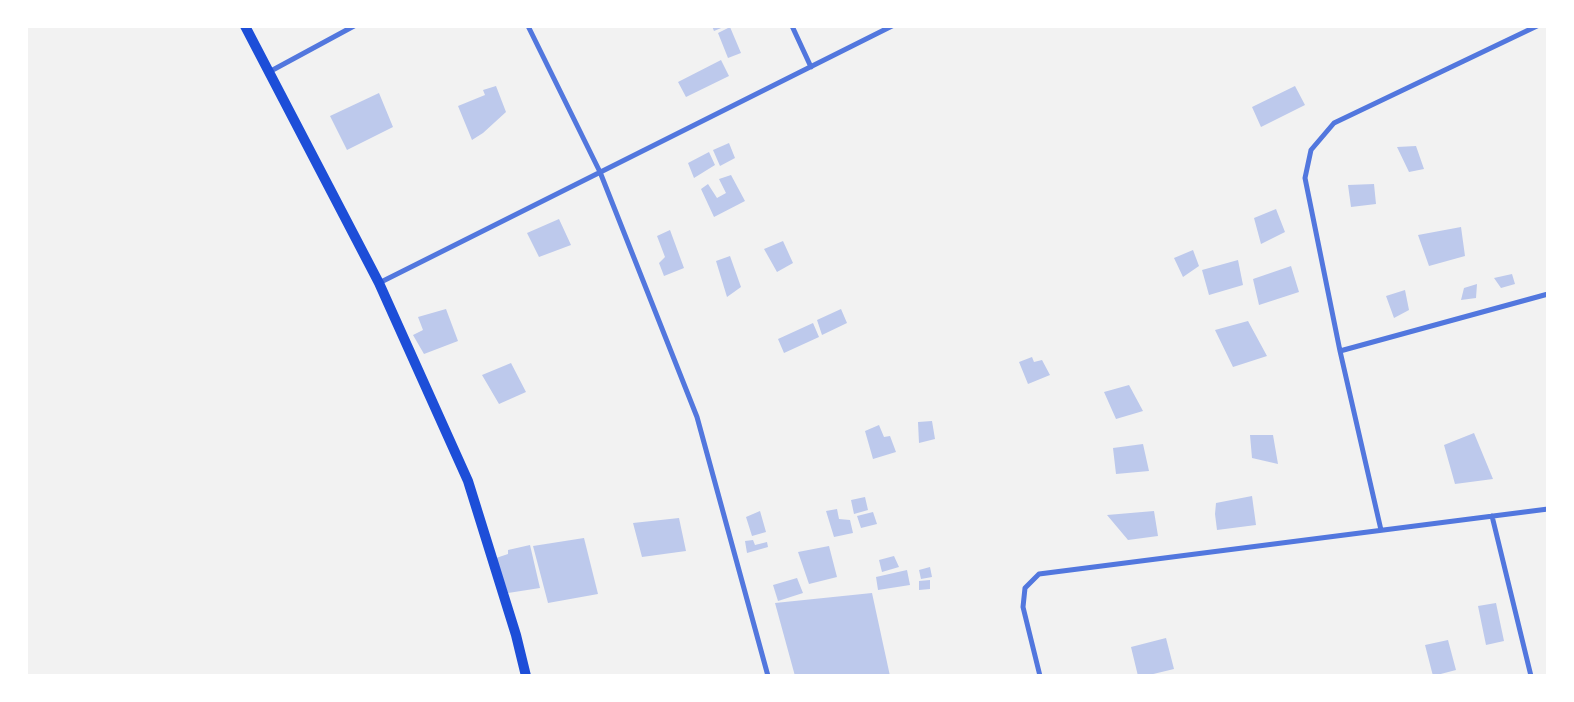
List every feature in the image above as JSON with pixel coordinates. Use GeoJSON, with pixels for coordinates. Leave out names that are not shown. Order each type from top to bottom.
{"type":"FeatureCollection","features":[{"type":"Feature","properties":{"kind":"main road"},"geometry":{"type":"LineString","coordinates":[[245,26],[379,283],[468,481],[516,635],[526,676]]}},
{"type":"Feature","properties":{"kind":"street"},"geometry":{"type":"LineString","coordinates":[[269,72],[354,26]]}},
{"type":"Feature","properties":{"kind":"street"},"geometry":{"type":"LineString","coordinates":[[528,26],[600,172],[697,417],[768,676]]}},
{"type":"Feature","properties":{"kind":"street"},"geometry":{"type":"LineString","coordinates":[[792,26],[812,66]]}},
{"type":"Feature","properties":{"kind":"street"},"geometry":{"type":"LineString","coordinates":[[379,283],[892,26]]}},
{"type":"Feature","properties":{"kind":"street"},"geometry":{"type":"LineString","coordinates":[[1381,530],[1340,351],[1305,178],[1311,150],[1334,123],[1533,27]]}},
{"type":"Feature","properties":{"kind":"street"},"geometry":{"type":"LineString","coordinates":[[1340,351],[1548,294]]}},
{"type":"Feature","properties":{"kind":"street"},"geometry":{"type":"LineString","coordinates":[[1040,676],[1023,607],[1026,588],[1039,574],[1548,509]]}},
{"type":"Feature","properties":{"kind":"street"},"geometry":{"type":"LineString","coordinates":[[1492,516],[1532,676]]}},
{"type":"Feature","properties":{"kind":"building"},"geometry":{"type":"Polygon","coordinates":[[[712,26],[726,26],[714,31],[712,26]]]}},
{"type":"Feature","properties":{"kind":"building"},"geometry":{"type":"Polygon","coordinates":[[[730,27],[741,53],[728,58],[718,33],[730,27]]]}},
{"type":"Feature","properties":{"kind":"building"},"geometry":{"type":"Polygon","coordinates":[[[721,60],[729,76],[686,97],[678,82],[721,60]]]}},
{"type":"Feature","properties":{"kind":"building"},"geometry":{"type":"Polygon","coordinates":[[[496,86],[506,112],[483,133],[472,140],[458,106],[485,95],[483,90],[496,86]]]}},
{"type":"Feature","properties":{"kind":"building"},"geometry":{"type":"Polygon","coordinates":[[[1295,86],[1305,105],[1261,127],[1252,107],[1295,86]]]}},
{"type":"Feature","properties":{"kind":"building"},"geometry":{"type":"Polygon","coordinates":[[[379,93],[393,127],[347,150],[330,116],[379,93]]]}},
{"type":"Feature","properties":{"kind":"building"},"geometry":{"type":"Polygon","coordinates":[[[729,143],[735,158],[720,166],[713,150],[729,143]]]}},
{"type":"Feature","properties":{"kind":"building"},"geometry":{"type":"Polygon","coordinates":[[[1416,146],[1424,169],[1409,172],[1397,147],[1416,146]]]}},
{"type":"Feature","properties":{"kind":"building"},"geometry":{"type":"Polygon","coordinates":[[[709,152],[715,165],[694,178],[688,163],[709,152]]]}},
{"type":"Feature","properties":{"kind":"building"},"geometry":{"type":"Polygon","coordinates":[[[731,175],[745,201],[714,217],[701,189],[708,184],[717,198],[726,193],[719,179],[731,175]]]}},
{"type":"Feature","properties":{"kind":"building"},"geometry":{"type":"Polygon","coordinates":[[[1374,184],[1376,204],[1351,207],[1348,185],[1374,184]]]}},
{"type":"Feature","properties":{"kind":"building"},"geometry":{"type":"Polygon","coordinates":[[[1276,209],[1285,232],[1261,244],[1254,218],[1276,209]]]}},
{"type":"Feature","properties":{"kind":"building"},"geometry":{"type":"Polygon","coordinates":[[[559,219],[571,245],[539,257],[527,233],[559,219]]]}},
{"type":"Feature","properties":{"kind":"building"},"geometry":{"type":"Polygon","coordinates":[[[1461,227],[1465,256],[1429,266],[1418,235],[1461,227]]]}},
{"type":"Feature","properties":{"kind":"building"},"geometry":{"type":"Polygon","coordinates":[[[670,230],[684,268],[664,276],[659,263],[665,257],[657,236],[670,230]]]}},
{"type":"Feature","properties":{"kind":"building"},"geometry":{"type":"Polygon","coordinates":[[[783,241],[793,263],[777,272],[764,249],[783,241]]]}},
{"type":"Feature","properties":{"kind":"building"},"geometry":{"type":"Polygon","coordinates":[[[1193,250],[1199,266],[1183,277],[1174,258],[1193,250]]]}},
{"type":"Feature","properties":{"kind":"building"},"geometry":{"type":"Polygon","coordinates":[[[730,256],[741,287],[727,297],[716,261],[730,256]]]}},
{"type":"Feature","properties":{"kind":"building"},"geometry":{"type":"Polygon","coordinates":[[[1238,260],[1243,285],[1209,295],[1202,270],[1238,260]]]}},
{"type":"Feature","properties":{"kind":"building"},"geometry":{"type":"Polygon","coordinates":[[[1291,266],[1299,292],[1259,305],[1253,279],[1291,266]]]}},
{"type":"Feature","properties":{"kind":"building"},"geometry":{"type":"Polygon","coordinates":[[[1512,274],[1515,284],[1501,288],[1494,278],[1512,274]]]}},
{"type":"Feature","properties":{"kind":"building"},"geometry":{"type":"Polygon","coordinates":[[[1477,284],[1476,298],[1461,300],[1464,288],[1477,284]]]}},
{"type":"Feature","properties":{"kind":"building"},"geometry":{"type":"Polygon","coordinates":[[[1405,290],[1409,310],[1394,318],[1386,296],[1405,290]]]}},
{"type":"Feature","properties":{"kind":"building"},"geometry":{"type":"Polygon","coordinates":[[[446,309],[458,341],[424,354],[413,335],[423,330],[418,317],[446,309]]]}},
{"type":"Feature","properties":{"kind":"building"},"geometry":{"type":"Polygon","coordinates":[[[841,309],[847,323],[822,335],[817,320],[841,309]]]}},
{"type":"Feature","properties":{"kind":"building"},"geometry":{"type":"Polygon","coordinates":[[[1248,321],[1267,356],[1233,367],[1215,330],[1248,321]]]}},
{"type":"Feature","properties":{"kind":"building"},"geometry":{"type":"Polygon","coordinates":[[[813,323],[819,337],[784,353],[778,339],[813,323]]]}},
{"type":"Feature","properties":{"kind":"building"},"geometry":{"type":"Polygon","coordinates":[[[1032,357],[1034,362],[1042,360],[1050,375],[1028,384],[1019,362],[1032,357]]]}},
{"type":"Feature","properties":{"kind":"building"},"geometry":{"type":"Polygon","coordinates":[[[511,363],[526,392],[499,404],[482,375],[511,363]]]}},
{"type":"Feature","properties":{"kind":"building"},"geometry":{"type":"Polygon","coordinates":[[[1129,385],[1143,411],[1116,419],[1104,392],[1129,385]]]}},
{"type":"Feature","properties":{"kind":"building"},"geometry":{"type":"Polygon","coordinates":[[[932,421],[935,439],[919,443],[918,422],[932,421]]]}},
{"type":"Feature","properties":{"kind":"building"},"geometry":{"type":"Polygon","coordinates":[[[879,425],[884,437],[890,436],[896,452],[873,459],[865,431],[879,425]]]}},
{"type":"Feature","properties":{"kind":"building"},"geometry":{"type":"Polygon","coordinates":[[[1474,433],[1493,479],[1455,484],[1444,445],[1474,433]]]}},
{"type":"Feature","properties":{"kind":"building"},"geometry":{"type":"Polygon","coordinates":[[[1250,435],[1273,435],[1278,464],[1252,458],[1250,435]]]}},
{"type":"Feature","properties":{"kind":"building"},"geometry":{"type":"Polygon","coordinates":[[[1143,444],[1149,471],[1116,474],[1113,448],[1143,444]]]}},
{"type":"Feature","properties":{"kind":"building"},"geometry":{"type":"Polygon","coordinates":[[[1252,496],[1256,525],[1217,530],[1216,503],[1252,496]]]}},
{"type":"Feature","properties":{"kind":"building"},"geometry":{"type":"Polygon","coordinates":[[[865,497],[868,510],[854,514],[851,500],[865,497]]]}},
{"type":"Feature","properties":{"kind":"building"},"geometry":{"type":"Polygon","coordinates":[[[837,509],[839,519],[850,520],[853,533],[834,537],[826,511],[837,509]]]}},
{"type":"Feature","properties":{"kind":"building"},"geometry":{"type":"Polygon","coordinates":[[[760,511],[766,532],[752,536],[746,517],[760,511]]]}},
{"type":"Feature","properties":{"kind":"building"},"geometry":{"type":"Polygon","coordinates":[[[1154,511],[1158,536],[1128,540],[1107,515],[1154,511]]]}},
{"type":"Feature","properties":{"kind":"building"},"geometry":{"type":"Polygon","coordinates":[[[873,512],[877,524],[861,528],[857,516],[873,512]]]}},
{"type":"Feature","properties":{"kind":"building"},"geometry":{"type":"Polygon","coordinates":[[[679,518],[686,551],[642,557],[633,523],[679,518]]]}},
{"type":"Feature","properties":{"kind":"building"},"geometry":{"type":"Polygon","coordinates":[[[584,538],[598,594],[548,603],[533,546],[584,538]]]}},
{"type":"Feature","properties":{"kind":"building"},"geometry":{"type":"Polygon","coordinates":[[[753,540],[755,545],[767,542],[768,547],[747,553],[745,541],[753,540]]]}},
{"type":"Feature","properties":{"kind":"building"},"geometry":{"type":"Polygon","coordinates":[[[530,545],[540,588],[508,593],[496,558],[508,554],[508,550],[530,545]]]}},
{"type":"Feature","properties":{"kind":"building"},"geometry":{"type":"Polygon","coordinates":[[[829,546],[837,577],[809,584],[798,552],[829,546]]]}},
{"type":"Feature","properties":{"kind":"building"},"geometry":{"type":"Polygon","coordinates":[[[894,556],[899,567],[882,572],[879,560],[894,556]]]}},
{"type":"Feature","properties":{"kind":"building"},"geometry":{"type":"Polygon","coordinates":[[[930,567],[932,577],[921,579],[919,570],[930,567]]]}},
{"type":"Feature","properties":{"kind":"building"},"geometry":{"type":"Polygon","coordinates":[[[907,570],[910,585],[878,590],[876,577],[907,570]]]}},
{"type":"Feature","properties":{"kind":"building"},"geometry":{"type":"Polygon","coordinates":[[[797,578],[803,593],[778,601],[773,585],[797,578]]]}},
{"type":"Feature","properties":{"kind":"building"},"geometry":{"type":"Polygon","coordinates":[[[930,580],[930,589],[919,590],[919,581],[930,580]]]}},
{"type":"Feature","properties":{"kind":"building"},"geometry":{"type":"Polygon","coordinates":[[[872,593],[890,676],[795,676],[775,603],[872,593]]]}},
{"type":"Feature","properties":{"kind":"building"},"geometry":{"type":"Polygon","coordinates":[[[1496,603],[1504,641],[1486,645],[1478,606],[1496,603]]]}},
{"type":"Feature","properties":{"kind":"building"},"geometry":{"type":"Polygon","coordinates":[[[1166,638],[1174,669],[1138,676],[1131,647],[1166,638]]]}},
{"type":"Feature","properties":{"kind":"building"},"geometry":{"type":"Polygon","coordinates":[[[1448,640],[1456,670],[1433,676],[1425,645],[1448,640]]]}}]}
